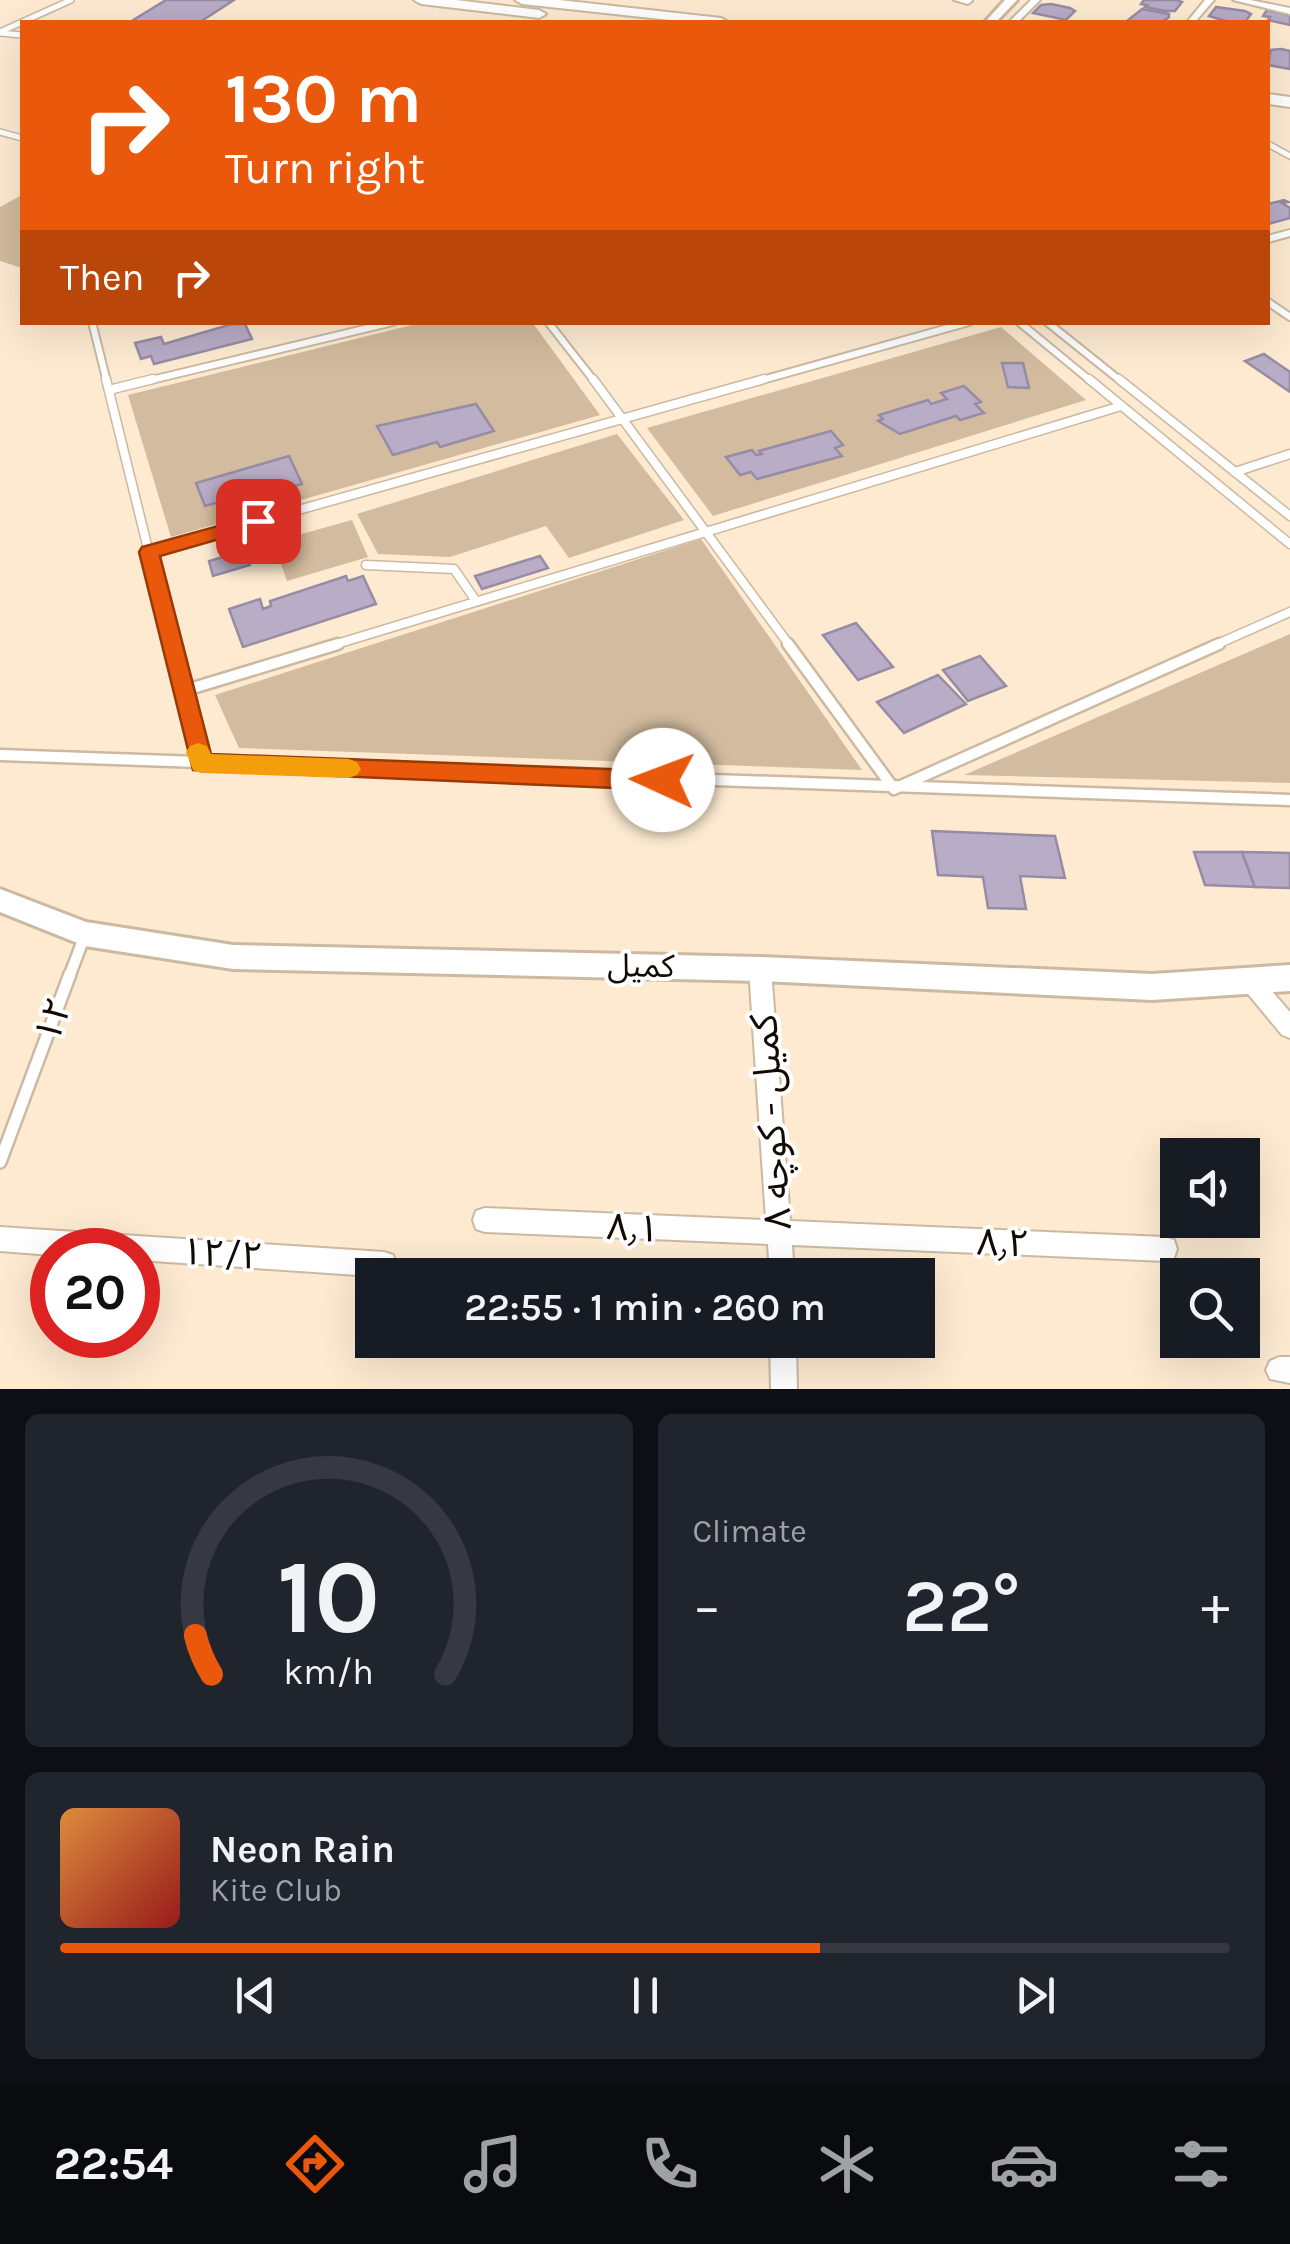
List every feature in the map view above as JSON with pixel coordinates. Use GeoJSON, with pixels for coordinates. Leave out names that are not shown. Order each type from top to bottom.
{"type":"FeatureCollection","features":[{"type":"Feature","properties":{"kind":"main road"},"geometry":{"type":"LineString","coordinates":[[421,0],[504,4],[602,20]]}},
{"type":"Feature","properties":{"kind":"main road"},"geometry":{"type":"LineString","coordinates":[[522,0],[703,20]]}},
{"type":"Feature","properties":{"kind":"street"},"geometry":{"type":"LineString","coordinates":[[992,20],[1011,0]]}},
{"type":"Feature","properties":{"kind":"street"},"geometry":{"type":"LineString","coordinates":[[1015,20],[1036,0]]}},
{"type":"Feature","properties":{"kind":"street"},"geometry":{"type":"LineString","coordinates":[[1193,20],[1210,0]]}},
{"type":"Feature","properties":{"kind":"street"},"geometry":{"type":"LineString","coordinates":[[1237,0],[1290,11]]}},
{"type":"Feature","properties":{"kind":"street","name":"کمیل"},"geometry":{"type":"LineString","coordinates":[[0,900],[85,934],[233,957],[760,969],[1152,987],[1290,978]]}},
{"type":"Feature","properties":{"kind":"street","name":"کمیل - کوچه ۸"},"geometry":{"type":"LineString","coordinates":[[760,969],[782,1258]]}},
{"type":"Feature","properties":{"kind":"street"},"geometry":{"type":"LineString","coordinates":[[1251,982],[1290,1028]]}},
{"type":"Feature","properties":{"kind":"street","name":"۸٫۱"},"geometry":{"type":"LineString","coordinates":[[485,1220],[781,1235]]}},
{"type":"Feature","properties":{"kind":"street","name":"۸٫۲"},"geometry":{"type":"LineString","coordinates":[[781,1235],[1165,1250]]}},
{"type":"Feature","properties":{"kind":"street","name":"۱۲/۲"},"geometry":{"type":"LineString","coordinates":[[0,1239],[355,1262]]}},
{"type":"Feature","properties":{"kind":"street"},"geometry":{"type":"LineString","coordinates":[[783,1358],[784,1389]]}},
{"type":"Feature","properties":{"kind":"lane"},"geometry":{"type":"LineString","coordinates":[[27,20],[71,0]]}},
{"type":"Feature","properties":{"kind":"lane"},"geometry":{"type":"LineString","coordinates":[[93,325],[201,763]]}},
{"type":"Feature","properties":{"kind":"lane"},"geometry":{"type":"LineString","coordinates":[[108,390],[380,325]]}},
{"type":"Feature","properties":{"kind":"lane"},"geometry":{"type":"LineString","coordinates":[[550,325],[624,419],[894,790]]}},
{"type":"Feature","properties":{"kind":"lane"},"geometry":{"type":"LineString","coordinates":[[149,552],[958,325]]}},
{"type":"Feature","properties":{"kind":"lane"},"geometry":{"type":"LineString","coordinates":[[1023,325],[1290,544]]}},
{"type":"Feature","properties":{"kind":"lane"},"geometry":{"type":"LineString","coordinates":[[1051,325],[1290,516]]}},
{"type":"Feature","properties":{"kind":"lane"},"geometry":{"type":"LineString","coordinates":[[183,691],[1121,406]]}},
{"type":"Feature","properties":{"kind":"lane"},"geometry":{"type":"LineString","coordinates":[[1235,472],[1290,454]]}},
{"type":"Feature","properties":{"kind":"lane"},"geometry":{"type":"LineString","coordinates":[[366,565],[454,569],[476,602]]}},
{"type":"Feature","properties":{"kind":"lane"},"geometry":{"type":"LineString","coordinates":[[894,790],[1290,612]]}},
{"type":"Feature","properties":{"kind":"lane"},"geometry":{"type":"LineString","coordinates":[[0,755],[894,790],[1290,800]]}},
{"type":"Feature","properties":{"kind":"lane","name":"۱۲"},"geometry":{"type":"LineString","coordinates":[[0,1162],[4,1142],[85,934]]}},
{"type":"Feature","properties":{"kind":"shaded area"},"geometry":{"type":"Polygon","coordinates":[[[20,196],[20,267],[0,261],[0,207],[20,196]]]}},
{"type":"Feature","properties":{"kind":"shaded area"},"geometry":{"type":"Polygon","coordinates":[[[412,325],[534,325],[600,415],[171,537],[128,395],[412,325]]]}},
{"type":"Feature","properties":{"kind":"shaded area"},"geometry":{"type":"Polygon","coordinates":[[[1001,327],[1086,400],[713,516],[647,428],[1001,327]]]}},
{"type":"Feature","properties":{"kind":"shaded area"},"geometry":{"type":"Polygon","coordinates":[[[617,434],[684,520],[569,558],[546,526],[450,557],[378,554],[357,514],[617,434]]]}},
{"type":"Feature","properties":{"kind":"shaded area"},"geometry":{"type":"Polygon","coordinates":[[[352,520],[368,557],[287,581],[273,542],[352,520]]]}},
{"type":"Feature","properties":{"kind":"shaded area"},"geometry":{"type":"Polygon","coordinates":[[[701,539],[862,770],[239,748],[215,695],[701,539]]]}},
{"type":"Feature","properties":{"kind":"shaded area"},"geometry":{"type":"Polygon","coordinates":[[[1290,634],[1290,783],[964,775],[1290,634]]]}},
{"type":"Feature","properties":{"kind":"building"},"geometry":{"type":"Polygon","coordinates":[[[166,0],[234,0],[203,20],[133,20],[166,0]]]}},
{"type":"Feature","properties":{"kind":"building"},"geometry":{"type":"Polygon","coordinates":[[[1144,0],[1182,2],[1175,11],[1165,11],[1145,7],[1141,4],[1144,0]]]}},
{"type":"Feature","properties":{"kind":"building"},"geometry":{"type":"Polygon","coordinates":[[[1041,5],[1075,11],[1066,20],[1033,13],[1041,5]]]}},
{"type":"Feature","properties":{"kind":"building"},"geometry":{"type":"Polygon","coordinates":[[[1216,7],[1251,14],[1246,20],[1209,16],[1216,7]]]}},
{"type":"Feature","properties":{"kind":"building"},"geometry":{"type":"Polygon","coordinates":[[[1142,9],[1169,14],[1165,20],[1128,20],[1142,9]]]}},
{"type":"Feature","properties":{"kind":"building"},"geometry":{"type":"Polygon","coordinates":[[[1267,10],[1290,15],[1290,25],[1268,20],[1270,17],[1263,16],[1267,10]]]}},
{"type":"Feature","properties":{"kind":"building"},"geometry":{"type":"Polygon","coordinates":[[[1271,50],[1290,51],[1290,69],[1270,65],[1271,50]]]}},
{"type":"Feature","properties":{"kind":"building"},"geometry":{"type":"Polygon","coordinates":[[[1288,202],[1282,203],[1290,208],[1290,218],[1270,223],[1270,204],[1288,202]]]}},
{"type":"Feature","properties":{"kind":"building"},"geometry":{"type":"Polygon","coordinates":[[[229,325],[245,325],[252,339],[154,364],[151,356],[141,359],[135,343],[161,337],[164,344],[229,325]]]}},
{"type":"Feature","properties":{"kind":"building"},"geometry":{"type":"Polygon","coordinates":[[[1264,354],[1290,372],[1290,392],[1245,361],[1264,354]]]}},
{"type":"Feature","properties":{"kind":"building"},"geometry":{"type":"Polygon","coordinates":[[[1002,363],[1023,363],[1029,388],[1008,387],[1002,363]]]}},
{"type":"Feature","properties":{"kind":"building"},"geometry":{"type":"Polygon","coordinates":[[[964,386],[981,402],[975,404],[984,413],[960,420],[956,416],[900,434],[878,421],[883,419],[879,415],[928,400],[931,404],[947,399],[941,393],[964,386]]]}},
{"type":"Feature","properties":{"kind":"building"},"geometry":{"type":"Polygon","coordinates":[[[476,404],[494,431],[440,447],[437,442],[393,455],[377,426],[476,404]]]}},
{"type":"Feature","properties":{"kind":"building"},"geometry":{"type":"Polygon","coordinates":[[[831,431],[843,445],[835,448],[842,456],[757,479],[751,472],[740,475],[726,457],[752,450],[756,455],[762,454],[759,451],[831,431]]]}},
{"type":"Feature","properties":{"kind":"building"},"geometry":{"type":"Polygon","coordinates":[[[289,456],[302,484],[229,506],[226,500],[205,506],[196,483],[289,456]]]}},
{"type":"Feature","properties":{"kind":"building"},"geometry":{"type":"Polygon","coordinates":[[[246,550],[250,565],[213,576],[209,561],[246,550]]]}},
{"type":"Feature","properties":{"kind":"building"},"geometry":{"type":"Polygon","coordinates":[[[540,556],[548,568],[482,589],[475,576],[540,556]]]}},
{"type":"Feature","properties":{"kind":"building"},"geometry":{"type":"Polygon","coordinates":[[[346,576],[348,581],[363,576],[376,604],[243,647],[229,609],[260,599],[263,609],[271,606],[270,601],[346,576]]]}},
{"type":"Feature","properties":{"kind":"building"},"geometry":{"type":"Polygon","coordinates":[[[856,623],[893,667],[858,680],[823,635],[856,623]]]}},
{"type":"Feature","properties":{"kind":"building"},"geometry":{"type":"Polygon","coordinates":[[[980,656],[1006,686],[968,701],[943,670],[980,656]]]}},
{"type":"Feature","properties":{"kind":"building"},"geometry":{"type":"Polygon","coordinates":[[[938,675],[966,704],[904,733],[877,702],[938,675]]]}},
{"type":"Feature","properties":{"kind":"building"},"geometry":{"type":"Polygon","coordinates":[[[932,831],[1055,836],[1065,878],[1020,876],[1026,909],[988,908],[983,877],[938,875],[932,831]]]}},
{"type":"Feature","properties":{"kind":"building"},"geometry":{"type":"Polygon","coordinates":[[[1194,852],[1242,852],[1255,887],[1205,885],[1194,852]]]}},
{"type":"Feature","properties":{"kind":"building"},"geometry":{"type":"Polygon","coordinates":[[[1242,852],[1290,853],[1290,888],[1255,887],[1242,852]]]}},
{"type":"Feature","properties":{"kind":"slow traffic"},"geometry":{"type":"LineString","coordinates":[[198,752],[201,763],[349,769]]}},
{"type":"Feature","properties":{"kind":"route"},"geometry":{"type":"LineString","coordinates":[[258,521],[149,552],[201,763],[663,780]]}}]}
